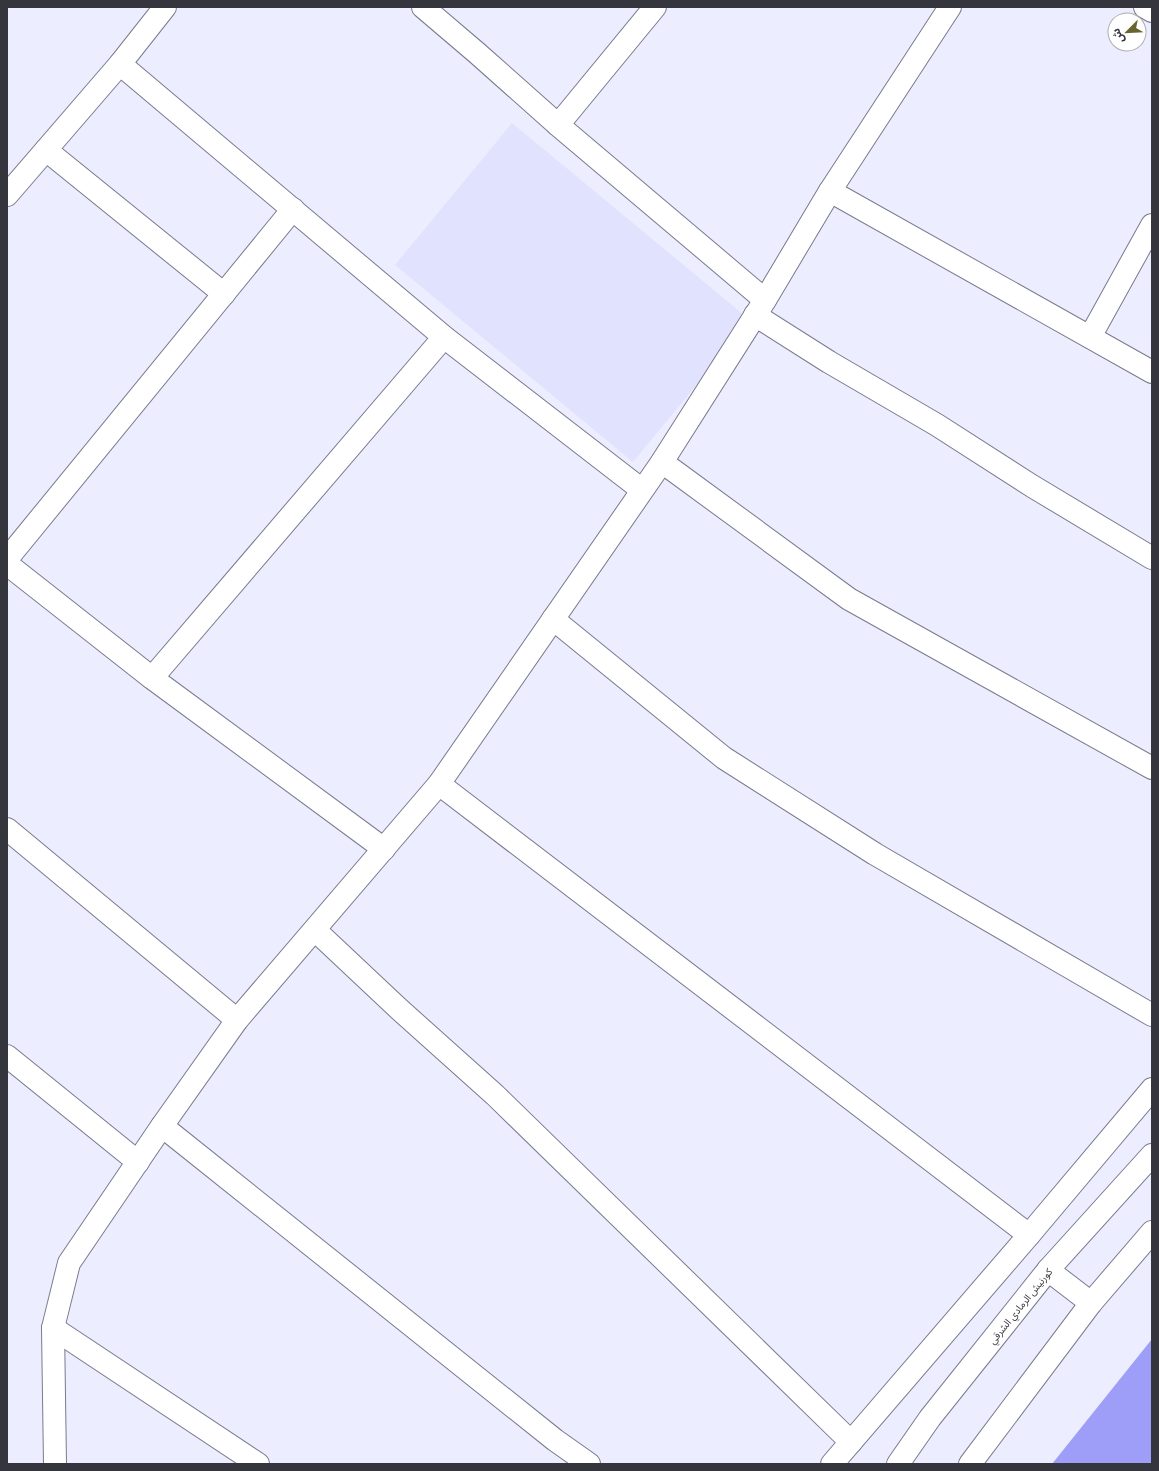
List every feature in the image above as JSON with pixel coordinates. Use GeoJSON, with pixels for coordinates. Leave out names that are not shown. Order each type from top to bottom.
{"type":"FeatureCollection","features":[{"type":"Feature","properties":{"kind":"street"},"geometry":{"type":"LineString","coordinates":[[7,195],[120,64],[165,7]]}},
{"type":"Feature","properties":{"kind":"street"},"geometry":{"type":"LineString","coordinates":[[424,7],[477,52],[760,308],[829,362],[937,425],[1032,486],[1152,558]]}},
{"type":"Feature","properties":{"kind":"street"},"geometry":{"type":"LineString","coordinates":[[558,125],[655,7]]}},
{"type":"Feature","properties":{"kind":"street"},"geometry":{"type":"LineString","coordinates":[[55,1464],[53,1328],[69,1264],[162,1126],[237,1020],[440,784],[662,462],[760,308],[830,191],[950,7]]}},
{"type":"Feature","properties":{"kind":"street"},"geometry":{"type":"LineString","coordinates":[[1146,7],[1152,11]]}},
{"type":"Feature","properties":{"kind":"street"},"geometry":{"type":"LineString","coordinates":[[120,64],[444,337],[642,490]]}},
{"type":"Feature","properties":{"kind":"street"},"geometry":{"type":"LineString","coordinates":[[46,150],[224,294]]}},
{"type":"Feature","properties":{"kind":"street"},"geometry":{"type":"LineString","coordinates":[[830,191],[1152,372]]}},
{"type":"Feature","properties":{"kind":"street"},"geometry":{"type":"LineString","coordinates":[[7,559],[293,209]]}},
{"type":"Feature","properties":{"kind":"street"},"geometry":{"type":"LineString","coordinates":[[1090,337],[1152,225]]}},
{"type":"Feature","properties":{"kind":"street"},"geometry":{"type":"LineString","coordinates":[[152,678],[444,337]]}},
{"type":"Feature","properties":{"kind":"street"},"geometry":{"type":"LineString","coordinates":[[662,462],[849,599],[1152,768]]}},
{"type":"Feature","properties":{"kind":"street"},"geometry":{"type":"LineString","coordinates":[[7,564],[152,678],[384,849]]}},
{"type":"Feature","properties":{"kind":"street"},"geometry":{"type":"LineString","coordinates":[[553,619],[724,758],[875,854],[1152,1015]]}},
{"type":"Feature","properties":{"kind":"street"},"geometry":{"type":"LineString","coordinates":[[440,784],[1029,1235]]}},
{"type":"Feature","properties":{"kind":"street"},"geometry":{"type":"LineString","coordinates":[[7,829],[237,1020]]}},
{"type":"Feature","properties":{"kind":"street"},"geometry":{"type":"LineString","coordinates":[[315,930],[399,1009],[495,1095],[851,1442]]}},
{"type":"Feature","properties":{"kind":"street"},"geometry":{"type":"LineString","coordinates":[[7,1056],[138,1162]]}},
{"type":"Feature","properties":{"kind":"street"},"geometry":{"type":"LineString","coordinates":[[832,1464],[1029,1235],[1152,1089]]}},
{"type":"Feature","properties":{"kind":"street"},"geometry":{"type":"LineString","coordinates":[[162,1126],[555,1440],[589,1464]]}},
{"type":"Feature","properties":{"kind":"street","name":"كورنيش الرمادي الشرقي"},"geometry":{"type":"LineString","coordinates":[[898,1464],[930,1418],[1048,1270],[1152,1155]]}},
{"type":"Feature","properties":{"kind":"street"},"geometry":{"type":"LineString","coordinates":[[970,1464],[1091,1303],[1152,1232]]}},
{"type":"Feature","properties":{"kind":"street"},"geometry":{"type":"LineString","coordinates":[[1048,1270],[1091,1303]]}},
{"type":"Feature","properties":{"kind":"street"},"geometry":{"type":"LineString","coordinates":[[53,1328],[258,1464]]}},
{"type":"Feature","properties":{"kind":"shaded area"},"geometry":{"type":"Polygon","coordinates":[[[512,123],[750,320],[633,462],[395,265],[512,123]]]}},
{"type":"Feature","properties":{"kind":"shaded area"},"geometry":{"type":"Polygon","coordinates":[[[1152,1339],[1152,1464],[1052,1464],[1152,1339]]]}}]}
